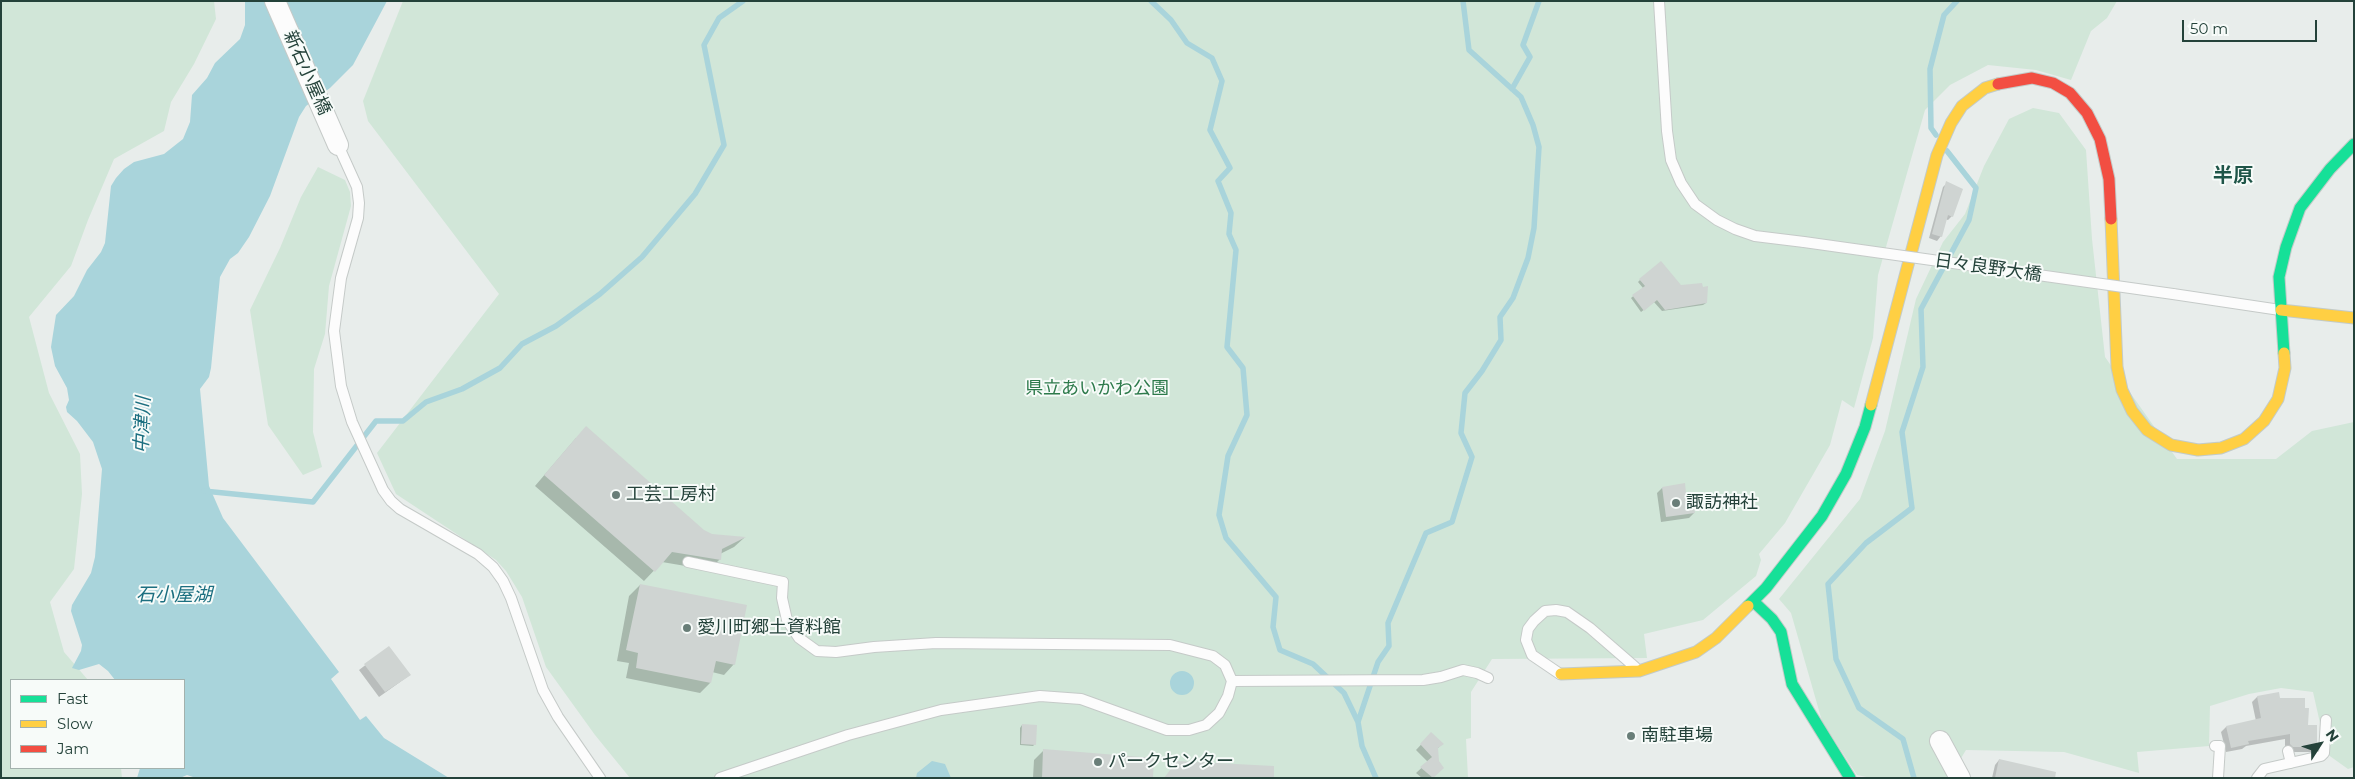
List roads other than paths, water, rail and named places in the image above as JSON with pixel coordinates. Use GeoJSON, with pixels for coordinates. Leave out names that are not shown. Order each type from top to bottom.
{"type":"FeatureCollection","features":[{"type":"Feature","properties":{"kind":"street","name":"新石小屋橋"},"geometry":{"type":"LineString","coordinates":[[275,1],[338,145]]}},
{"type":"Feature","properties":{"kind":"street"},"geometry":{"type":"LineString","coordinates":[[1561,674],[1639,671],[1696,652],[1716,638],[1753,601],[1822,516],[1855,453],[1874,395],[1937,155],[1947,132],[1962,106],[1985,88],[2007,81],[2032,78],[2053,83],[2070,93],[2086,113],[2100,139],[2109,179],[2117,367],[2122,390],[2132,411],[2147,430],[2171,445],[2198,450],[2221,448],[2244,438],[2264,421],[2278,399],[2285,368],[2279,277],[2286,247],[2300,208],[2330,169],[2354,144]]}},
{"type":"Feature","properties":{"kind":"street"},"geometry":{"type":"LineString","coordinates":[[2281,310],[2354,318]]}},
{"type":"Feature","properties":{"kind":"street"},"geometry":{"type":"LineString","coordinates":[[1753,601],[1772,619],[1781,632],[1794,690],[1850,778]]}},
{"type":"Feature","properties":{"kind":"street"},"geometry":{"type":"LineString","coordinates":[[1940,741],[1960,778]]}},
{"type":"Feature","properties":{"kind":"lane","name":"日々良野大橋"},"geometry":{"type":"LineString","coordinates":[[1659,1],[1667,131],[1671,160],[1681,183],[1695,204],[1717,220],[1734,229],[1755,236],[2281,310]]}},
{"type":"Feature","properties":{"kind":"lane"},"geometry":{"type":"LineString","coordinates":[[338,145],[357,187],[359,203],[357,223],[341,278],[334,331],[339,379],[352,422],[383,490],[391,501],[400,509],[478,554],[493,567],[511,598],[543,690],[558,717],[600,778]]}},
{"type":"Feature","properties":{"kind":"lane"},"geometry":{"type":"LineString","coordinates":[[688,562],[783,582],[782,598],[787,620],[799,638],[816,651],[836,652],[936,643],[1170,645],[1213,656],[1225,665],[1232,681],[1228,696],[1219,712],[1206,724],[1189,730],[1167,730],[1081,699],[1040,696],[941,710],[848,734],[720,778]]}},
{"type":"Feature","properties":{"kind":"lane"},"geometry":{"type":"LineString","coordinates":[[1561,674],[1532,655],[1526,640],[1528,629],[1545,611],[1567,612],[1590,628],[1639,671]]}},
{"type":"Feature","properties":{"kind":"lane"},"geometry":{"type":"LineString","coordinates":[[1232,681],[1433,679],[1463,670],[1488,678]]}},
{"type":"Feature","properties":{"kind":"lane"},"geometry":{"type":"LineString","coordinates":[[2257,778],[2264,769],[2321,756],[2324,753],[2326,720]]}},
{"type":"Feature","properties":{"kind":"lane"},"geometry":{"type":"LineString","coordinates":[[2215,746],[2220,746],[2218,778]]}},
{"type":"Feature","properties":{"kind":"lane"},"geometry":{"type":"LineString","coordinates":[[2288,751],[2291,763]]}},
{"type":"Feature","properties":{"kind":"water","name":"石小屋湖"},"geometry":{"type":"Polygon","coordinates":[[[245,1],[387,1],[353,65],[330,88],[306,106],[299,117],[270,196],[249,237],[238,253],[230,259],[220,277],[211,368],[209,377],[200,389],[209,486],[223,518],[339,672],[331,679],[360,720],[366,716],[384,738],[449,778],[196,778],[187,775],[180,778],[137,778],[140,769],[185,769],[185,679],[114,679],[99,664],[79,670],[72,668],[82,645],[71,611],[72,605],[91,573],[95,557],[102,469],[93,442],[77,421],[67,412],[66,407],[69,400],[67,388],[55,366],[51,347],[56,315],[74,296],[87,270],[101,252],[105,243],[111,186],[116,178],[134,162],[164,154],[183,139],[190,122],[192,95],[207,78],[215,63],[240,39],[245,25],[245,1]]]}},
{"type":"Feature","properties":{"kind":"water"},"geometry":{"type":"Polygon","coordinates":[[[1182,671],[1187,672],[1193,678],[1193,688],[1187,694],[1182,695],[1177,694],[1171,688],[1170,683],[1171,678],[1177,672],[1182,671]]]}},
{"type":"Feature","properties":{"kind":"water"},"geometry":{"type":"Polygon","coordinates":[[[932,761],[945,764],[951,778],[916,778],[917,773],[932,761]]]}},
{"type":"Feature","properties":{"kind":"waterway"},"geometry":{"type":"LineString","coordinates":[[204,491],[313,502],[376,421],[403,421],[426,402],[462,389],[500,368],[522,344],[556,326],[600,294],[642,257],[695,194],[724,145],[704,45],[719,18],[743,1]]}},
{"type":"Feature","properties":{"kind":"waterway"},"geometry":{"type":"LineString","coordinates":[[1151,1],[1171,20],[1187,43],[1212,58],[1222,81],[1210,130],[1230,168],[1218,181],[1231,213],[1229,234],[1236,250],[1227,347],[1243,368],[1247,415],[1228,456],[1219,515],[1226,538],[1276,597],[1273,627],[1280,650],[1313,664],[1344,693],[1358,722],[1362,746],[1376,778]]}},
{"type":"Feature","properties":{"kind":"waterway"},"geometry":{"type":"LineString","coordinates":[[1358,722],[1378,662],[1389,646],[1388,623],[1426,533],[1452,522],[1472,457],[1461,433],[1465,393],[1482,371],[1501,340],[1500,317],[1513,298],[1528,258],[1534,228],[1539,147],[1533,125],[1521,97],[1469,50],[1463,1]]}},
{"type":"Feature","properties":{"kind":"waterway"},"geometry":{"type":"LineString","coordinates":[[1512,89],[1530,57],[1523,45],[1539,1]]}},
{"type":"Feature","properties":{"kind":"waterway"},"geometry":{"type":"LineString","coordinates":[[1936,135],[1931,128],[1930,69],[1944,15],[1957,1]]}},
{"type":"Feature","properties":{"kind":"waterway"},"geometry":{"type":"LineString","coordinates":[[1914,778],[1903,739],[1859,708],[1836,659],[1828,584],[1866,543],[1912,508],[1902,432],[1923,367],[1921,309],[1969,220],[1976,188],[1947,151]]}},
{"type":"Feature","properties":{"kind":"place","name":"工芸工房村"},"geometry":{"type":"Point","coordinates":[616,495]}},
{"type":"Feature","properties":{"kind":"place","name":"諏訪神社"},"geometry":{"type":"Point","coordinates":[1676,503]}},
{"type":"Feature","properties":{"kind":"place","name":"愛川町郷土資料館"},"geometry":{"type":"Point","coordinates":[687,628]}},
{"type":"Feature","properties":{"kind":"place","name":"南駐車場"},"geometry":{"type":"Point","coordinates":[1631,736]}},
{"type":"Feature","properties":{"kind":"place","name":"パークセンター"},"geometry":{"type":"Point","coordinates":[1098,762]}},
{"type":"Feature","properties":{"kind":"district","name":"半原"},"geometry":{"type":"Point","coordinates":[2233,176]}},
{"type":"Feature","properties":{"kind":"park label","name":"県立あいかわ公園"},"geometry":{"type":"Point","coordinates":[1097,389]}},
{"type":"Feature","properties":{"kind":"water label","name":"中津川"},"geometry":{"type":"Point","coordinates":[143,425]}}]}
